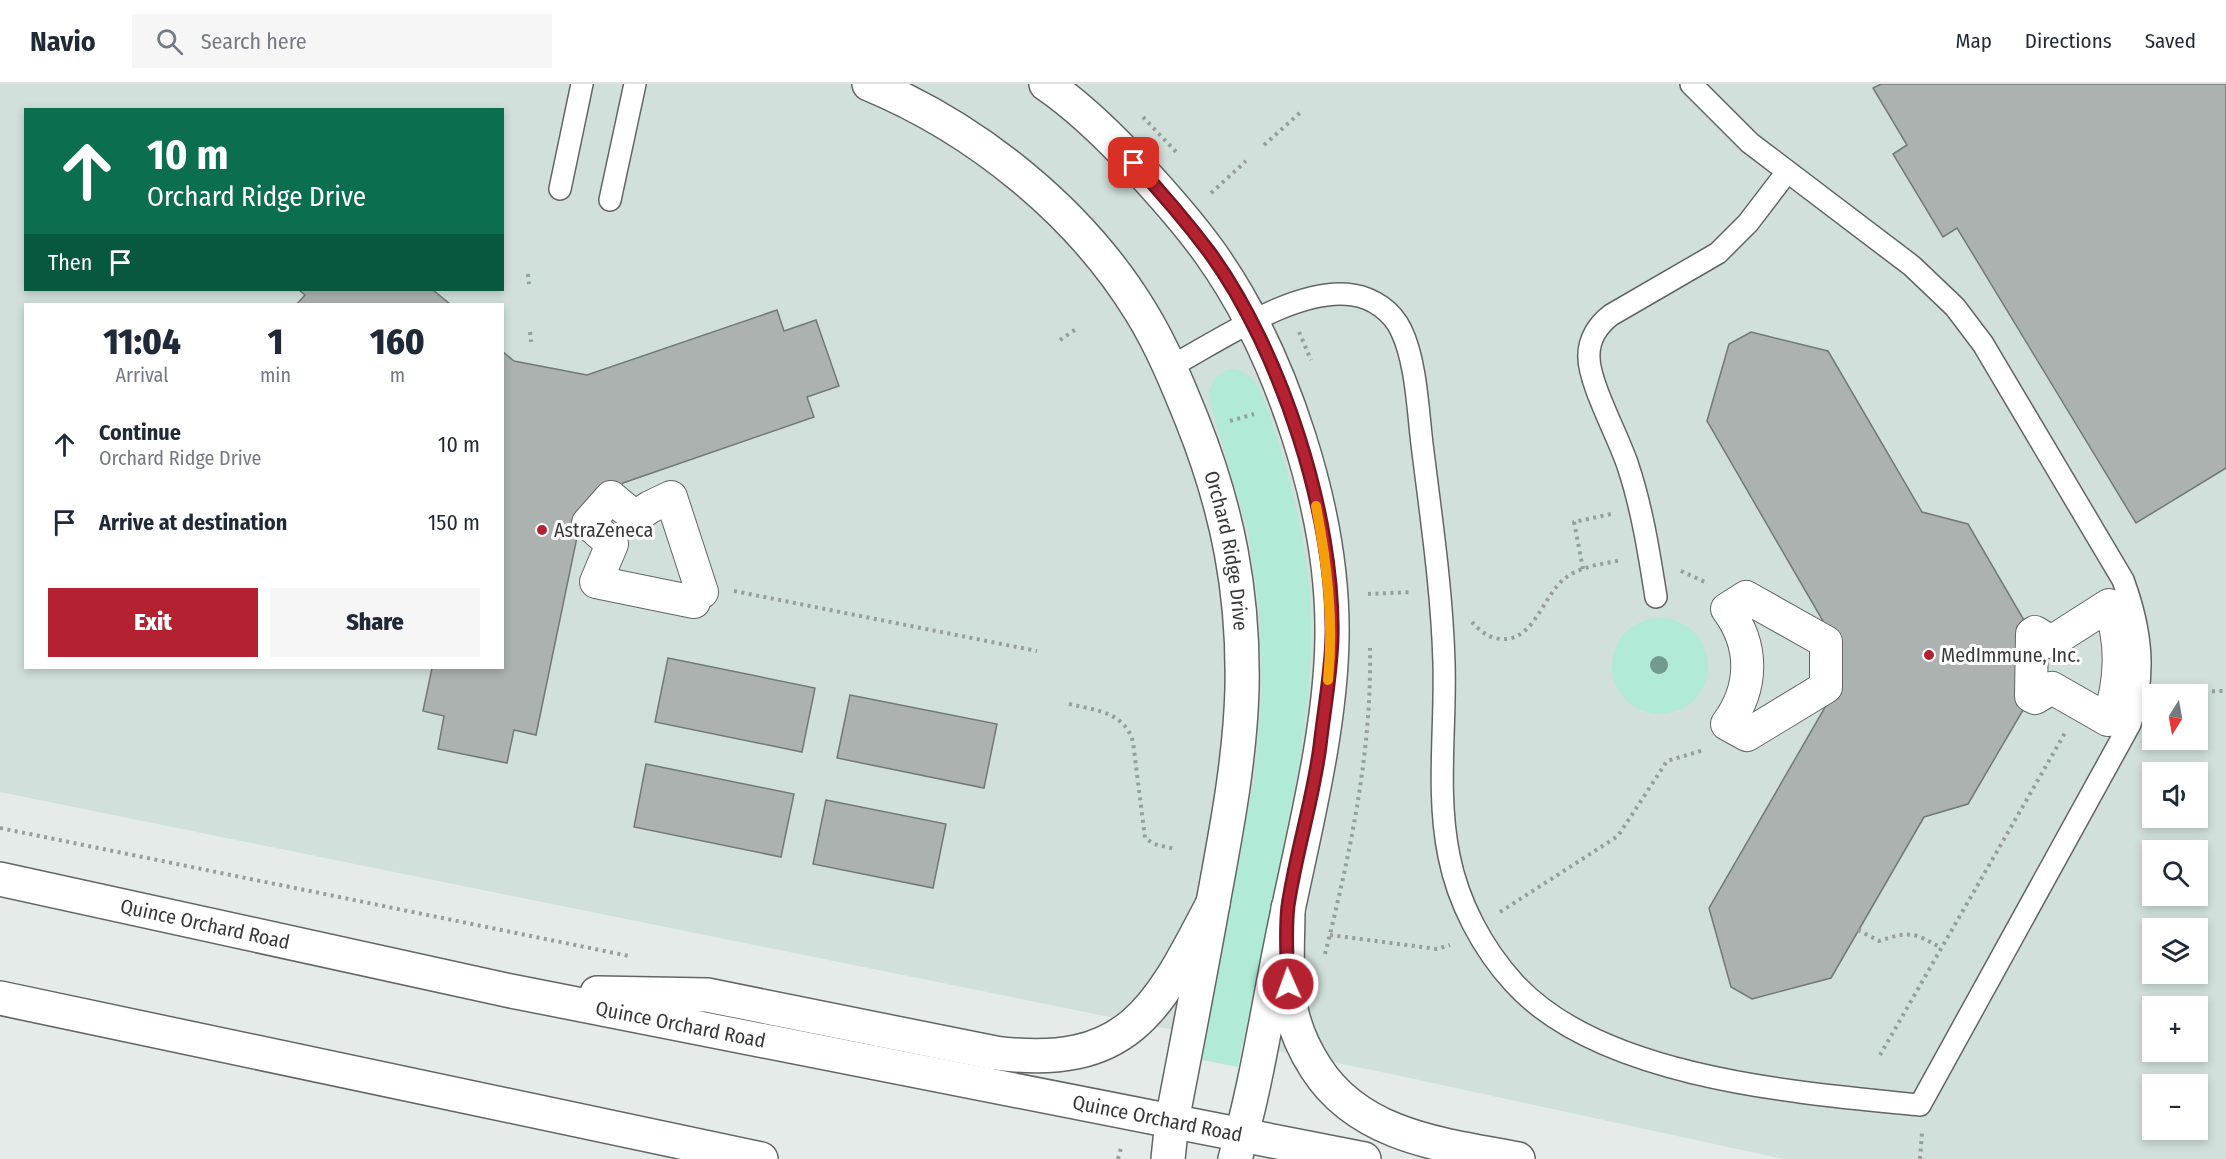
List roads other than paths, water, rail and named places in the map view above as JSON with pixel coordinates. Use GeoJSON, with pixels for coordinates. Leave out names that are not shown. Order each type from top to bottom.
{"type":"FeatureCollection","features":[{"type":"Feature","properties":{"kind":"main road","name":"Orchard Ridge Drive"},"geometry":{"type":"LineString","coordinates":[[869,84],[985,147],[1050,201],[1099,253],[1141,311],[1170,367],[1206,456],[1224,511],[1236,574],[1241,637],[1239,742],[1228,824],[1172,1121],[1168,1159]]}},
{"type":"Feature","properties":{"kind":"main road"},"geometry":{"type":"LineString","coordinates":[[1046,84],[1065,97],[1109,137],[1166,198],[1211,255],[1251,323],[1287,405],[1312,481],[1329,591],[1332,637],[1324,711],[1318,758],[1239,1147]]}},
{"type":"Feature","properties":{"kind":"main road","name":"Quince Orchard Road"},"geometry":{"type":"LineString","coordinates":[[0,879],[506,990],[1172,1121],[1239,1147],[1364,1159]]}},
{"type":"Feature","properties":{"kind":"main road"},"geometry":{"type":"LineString","coordinates":[[506,990],[707,995],[995,1053],[1032,1058],[1063,1056],[1122,1035],[1146,1016],[1168,987],[1213,903]]}},
{"type":"Feature","properties":{"kind":"main road"},"geometry":{"type":"LineString","coordinates":[[1288,908],[1289,994],[1297,1032],[1323,1078],[1346,1104],[1371,1121],[1402,1134],[1518,1159]]}},
{"type":"Feature","properties":{"kind":"main road"},"geometry":{"type":"LineString","coordinates":[[0,998],[761,1159]]}},
{"type":"Feature","properties":{"kind":"street"},"geometry":{"type":"LineString","coordinates":[[611,497],[635,517],[671,497],[700,584],[703,594],[696,596],[694,602],[596,582],[612,544],[588,523],[611,497]]}},
{"type":"Feature","properties":{"kind":"street"},"geometry":{"type":"LineString","coordinates":[[1746,597],[1826,642],[1826,687],[1747,735],[1727,723],[1739,705],[1749,670],[1743,635],[1727,609],[1733,605],[1746,597]]}},
{"type":"Feature","properties":{"kind":"lane"},"geometry":{"type":"LineString","coordinates":[[560,189],[582,84]]}},
{"type":"Feature","properties":{"kind":"lane"},"geometry":{"type":"LineString","coordinates":[[610,200],[635,84]]}},
{"type":"Feature","properties":{"kind":"lane"},"geometry":{"type":"LineString","coordinates":[[1170,367],[1303,298],[1355,295],[1378,304],[1388,312],[1402,331],[1417,404],[1442,612],[1443,773],[1448,854],[1467,910],[1492,955],[1513,983],[1562,1023],[1599,1044],[1637,1057],[1777,1088],[1920,1105],[2126,733],[2140,691],[2139,638],[2133,605],[2123,580],[1970,326],[1938,288],[1750,143],[1690,84]]}},
{"type":"Feature","properties":{"kind":"lane"},"geometry":{"type":"LineString","coordinates":[[1656,597],[1640,509],[1629,467],[1590,368],[1589,352],[1594,334],[1611,315],[1718,253],[1748,223],[1787,172]]}},
{"type":"Feature","properties":{"kind":"place","name":"AstraZeneca"},"geometry":{"type":"Point","coordinates":[542,530]}},
{"type":"Feature","properties":{"kind":"place","name":"MedImmune, Inc."},"geometry":{"type":"Point","coordinates":[1929,655]}}]}
